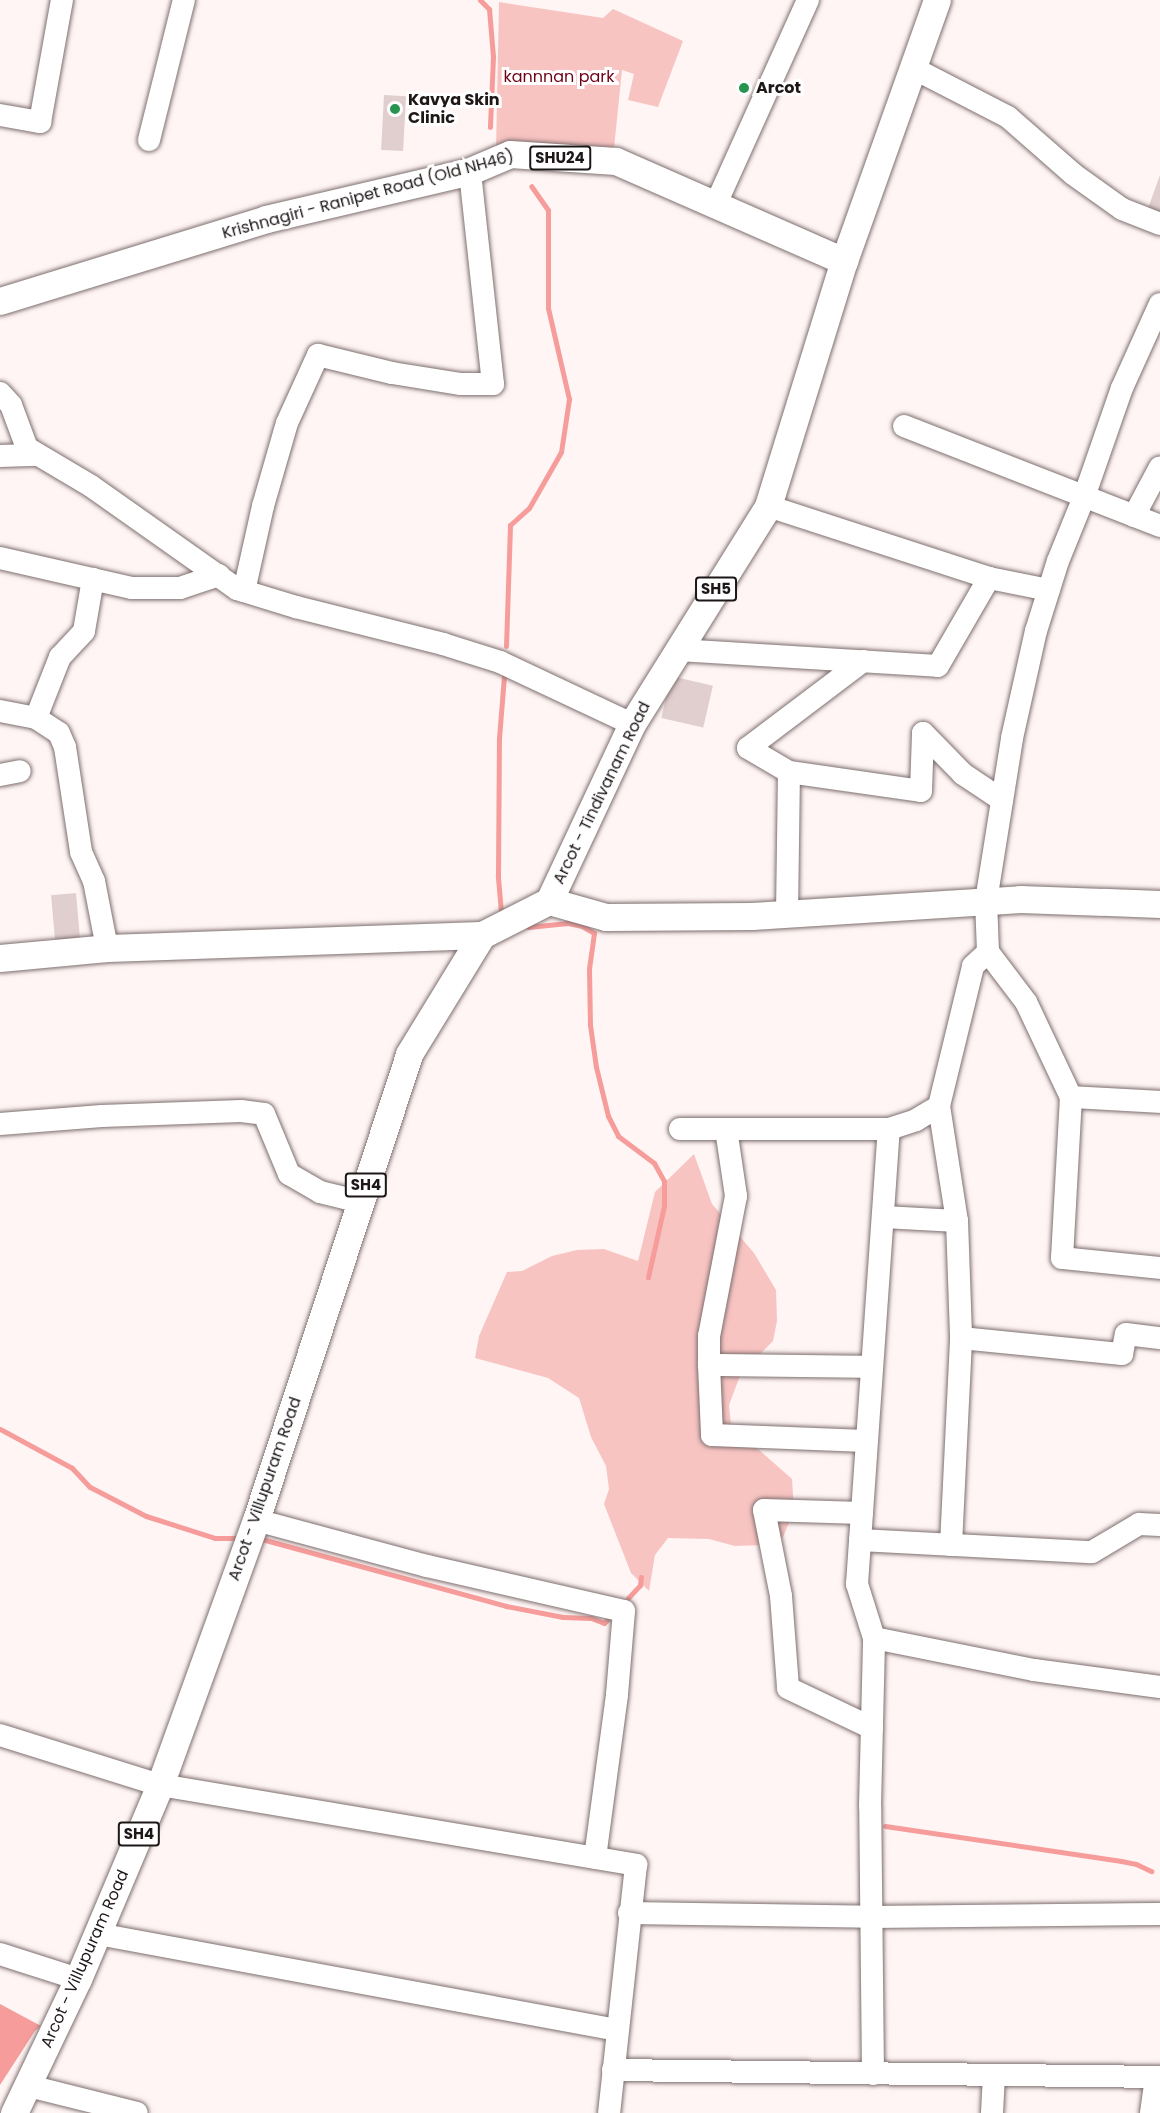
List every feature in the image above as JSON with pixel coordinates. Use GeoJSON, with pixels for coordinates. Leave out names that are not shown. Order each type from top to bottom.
{"type":"FeatureCollection","features":[{"type":"Feature","properties":{"kind":"main road"},"geometry":{"type":"LineString","coordinates":[[844,261],[937,0]]}},
{"type":"Feature","properties":{"kind":"main road","name":"Krishnagiri - Ranipet Road (Old NH46)"},"geometry":{"type":"LineString","coordinates":[[0,301],[266,219],[470,171],[510,154],[616,161],[844,261]]}},
{"type":"Feature","properties":{"kind":"main road","name":"Arcot - Tindivanam Road"},"geometry":{"type":"LineString","coordinates":[[844,261],[768,506],[632,724],[549,901],[606,917],[787,914],[1020,899],[1160,904]]}},
{"type":"Feature","properties":{"kind":"main road"},"geometry":{"type":"LineString","coordinates":[[0,958],[107,948],[482,935],[549,901]]}},
{"type":"Feature","properties":{"kind":"main road","name":"Arcot - Villupuram Road"},"geometry":{"type":"LineString","coordinates":[[14,2113],[29,2086],[78,1979],[160,1785],[256,1520],[409,1054],[482,935]]}},
{"type":"Feature","properties":{"kind":"street"},"geometry":{"type":"LineString","coordinates":[[0,116],[40,122],[62,0]]}},
{"type":"Feature","properties":{"kind":"street"},"geometry":{"type":"LineString","coordinates":[[148,140],[184,0]]}},
{"type":"Feature","properties":{"kind":"street"},"geometry":{"type":"LineString","coordinates":[[715,206],[808,0]]}},
{"type":"Feature","properties":{"kind":"street"},"geometry":{"type":"LineString","coordinates":[[913,68],[1008,117],[1073,174],[1122,209],[1160,224]]}},
{"type":"Feature","properties":{"kind":"street"},"geometry":{"type":"LineString","coordinates":[[244,591],[263,506],[287,423],[318,355],[392,373],[461,384],[493,384],[470,171]]}},
{"type":"Feature","properties":{"kind":"street"},"geometry":{"type":"LineString","coordinates":[[1160,304],[1122,388],[1049,590],[1031,653],[1002,800],[986,901],[988,952],[1026,1002],[1071,1097],[1062,1258],[1160,1268]]}},
{"type":"Feature","properties":{"kind":"street"},"geometry":{"type":"LineString","coordinates":[[0,393],[11,405],[27,448],[91,486],[244,591],[296,607],[443,644],[500,662],[632,724]]}},
{"type":"Feature","properties":{"kind":"street"},"geometry":{"type":"LineString","coordinates":[[904,426],[1160,526]]}},
{"type":"Feature","properties":{"kind":"street"},"geometry":{"type":"LineString","coordinates":[[0,456],[38,455]]}},
{"type":"Feature","properties":{"kind":"street"},"geometry":{"type":"LineString","coordinates":[[1134,516],[1160,467]]}},
{"type":"Feature","properties":{"kind":"street"},"geometry":{"type":"LineString","coordinates":[[768,506],[989,578],[1049,590]]}},
{"type":"Feature","properties":{"kind":"street"},"geometry":{"type":"LineString","coordinates":[[0,558],[132,588],[180,588],[219,575]]}},
{"type":"Feature","properties":{"kind":"street"},"geometry":{"type":"LineString","coordinates":[[678,650],[938,666],[989,578]]}},
{"type":"Feature","properties":{"kind":"street"},"geometry":{"type":"LineString","coordinates":[[36,718],[60,657],[84,631],[93,579]]}},
{"type":"Feature","properties":{"kind":"street"},"geometry":{"type":"LineString","coordinates":[[863,661],[747,748],[789,772],[921,791],[923,733],[963,774],[1002,800]]}},
{"type":"Feature","properties":{"kind":"street"},"geometry":{"type":"LineString","coordinates":[[0,711],[36,718],[59,733],[65,747],[81,852],[94,881],[107,948]]}},
{"type":"Feature","properties":{"kind":"street"},"geometry":{"type":"LineString","coordinates":[[787,914],[789,772]]}},
{"type":"Feature","properties":{"kind":"street"},"geometry":{"type":"LineString","coordinates":[[951,1545],[960,1338],[957,1221],[939,1106],[973,966],[988,952]]}},
{"type":"Feature","properties":{"kind":"street"},"geometry":{"type":"LineString","coordinates":[[1071,1097],[1160,1102]]}},
{"type":"Feature","properties":{"kind":"street"},"geometry":{"type":"LineString","coordinates":[[680,1129],[889,1129],[916,1120],[939,1106]]}},
{"type":"Feature","properties":{"kind":"street"},"geometry":{"type":"LineString","coordinates":[[0,1124],[102,1116],[241,1111],[264,1114],[289,1174],[320,1192],[361,1202]]}},
{"type":"Feature","properties":{"kind":"street"},"geometry":{"type":"LineString","coordinates":[[726,1129],[736,1196],[709,1336],[712,1435],[866,1441]]}},
{"type":"Feature","properties":{"kind":"street"},"geometry":{"type":"LineString","coordinates":[[873,2074],[874,1638],[857,1584],[889,1129]]}},
{"type":"Feature","properties":{"kind":"street"},"geometry":{"type":"LineString","coordinates":[[884,1217],[957,1221]]}},
{"type":"Feature","properties":{"kind":"street"},"geometry":{"type":"LineString","coordinates":[[960,1338],[1122,1354],[1126,1334],[1160,1338]]}},
{"type":"Feature","properties":{"kind":"street"},"geometry":{"type":"LineString","coordinates":[[709,1365],[871,1367]]}},
{"type":"Feature","properties":{"kind":"street"},"geometry":{"type":"LineString","coordinates":[[862,1513],[764,1510],[781,1596],[788,1689],[872,1728]]}},
{"type":"Feature","properties":{"kind":"street"},"geometry":{"type":"LineString","coordinates":[[256,1520],[427,1566],[624,1611],[617,1695],[595,1857]]}},
{"type":"Feature","properties":{"kind":"street"},"geometry":{"type":"LineString","coordinates":[[860,1540],[1092,1552],[1138,1524],[1160,1524]]}},
{"type":"Feature","properties":{"kind":"street"},"geometry":{"type":"LineString","coordinates":[[874,1638],[1034,1670],[1160,1687]]}},
{"type":"Feature","properties":{"kind":"street"},"geometry":{"type":"LineString","coordinates":[[0,1735],[160,1785],[636,1865],[609,2113]]}},
{"type":"Feature","properties":{"kind":"street"},"geometry":{"type":"LineString","coordinates":[[629,1913],[872,1917],[1160,1914]]}},
{"type":"Feature","properties":{"kind":"street"},"geometry":{"type":"LineString","coordinates":[[98,1934],[617,2030]]}},
{"type":"Feature","properties":{"kind":"street"},"geometry":{"type":"LineString","coordinates":[[0,1954],[78,1979]]}},
{"type":"Feature","properties":{"kind":"street"},"geometry":{"type":"LineString","coordinates":[[613,2070],[1158,2077],[1151,2113]]}},
{"type":"Feature","properties":{"kind":"street"},"geometry":{"type":"LineString","coordinates":[[992,2113],[994,2075]]}},
{"type":"Feature","properties":{"kind":"street"},"geometry":{"type":"LineString","coordinates":[[29,2086],[137,2113]]}},
{"type":"Feature","properties":{"kind":"green space","name":"kannnan park"},"geometry":{"type":"Polygon","coordinates":[[[499,2],[603,18],[613,9],[683,41],[658,107],[628,100],[634,74],[622,70],[614,148],[496,149],[499,2]]]}},
{"type":"Feature","properties":{"kind":"green space"},"geometry":{"type":"Polygon","coordinates":[[[694,1154],[712,1204],[754,1253],[776,1290],[777,1321],[773,1341],[741,1373],[729,1405],[731,1425],[792,1479],[794,1511],[783,1537],[768,1545],[735,1546],[709,1539],[668,1538],[655,1555],[649,1591],[631,1573],[604,1504],[609,1489],[606,1466],[591,1437],[579,1398],[548,1378],[475,1358],[479,1336],[507,1272],[522,1271],[552,1256],[577,1250],[604,1249],[638,1261],[655,1192],[694,1154]]]}},
{"type":"Feature","properties":{"kind":"shaded area"},"geometry":{"type":"Polygon","coordinates":[[[0,2004],[41,2026],[35,2031],[0,2085],[0,2004]]]}},
{"type":"Feature","properties":{"kind":"building"},"geometry":{"type":"Polygon","coordinates":[[[384,95],[406,96],[403,151],[381,150],[384,95]]]}},
{"type":"Feature","properties":{"kind":"building"},"geometry":{"type":"Polygon","coordinates":[[[1160,175],[1160,219],[1146,214],[1160,175]]]}},
{"type":"Feature","properties":{"kind":"building"},"geometry":{"type":"Polygon","coordinates":[[[671,676],[713,686],[703,728],[661,718],[671,676]]]}},
{"type":"Feature","properties":{"kind":"building"},"geometry":{"type":"Polygon","coordinates":[[[76,893],[80,943],[55,945],[51,895],[76,893]]]}},
{"type":"Feature","properties":{"kind":"waterway"},"geometry":{"type":"LineString","coordinates":[[480,0],[489,9],[493,57],[490,127]]}},
{"type":"Feature","properties":{"kind":"waterway"},"geometry":{"type":"LineString","coordinates":[[506,646],[510,525],[529,508],[561,452],[569,399],[548,308],[548,210],[531,186]]}},
{"type":"Feature","properties":{"kind":"waterway"},"geometry":{"type":"LineString","coordinates":[[501,912],[498,875],[499,738],[504,676]]}},
{"type":"Feature","properties":{"kind":"waterway"},"geometry":{"type":"LineString","coordinates":[[528,927],[568,923],[582,926],[594,933],[589,969],[590,1025],[596,1067],[608,1116],[618,1136],[654,1163],[664,1181],[664,1206],[648,1277]]}},
{"type":"Feature","properties":{"kind":"waterway"},"geometry":{"type":"LineString","coordinates":[[0,1429],[72,1468],[90,1487],[146,1516],[215,1538],[240,1538]]}},
{"type":"Feature","properties":{"kind":"waterway"},"geometry":{"type":"LineString","coordinates":[[258,1538],[506,1606],[563,1617],[591,1618],[604,1623],[607,1620]]}},
{"type":"Feature","properties":{"kind":"waterway"},"geometry":{"type":"LineString","coordinates":[[628,1598],[640,1585],[641,1577]]}},
{"type":"Feature","properties":{"kind":"waterway"},"geometry":{"type":"LineString","coordinates":[[885,1826],[1121,1861],[1136,1864],[1151,1871]]}},
{"type":"Feature","properties":{"kind":"place","name":"Arcot"},"geometry":{"type":"Point","coordinates":[744,88]}},
{"type":"Feature","properties":{"kind":"place","name":"Kavya Skin Clinic"},"geometry":{"type":"Point","coordinates":[395,109]}}]}
